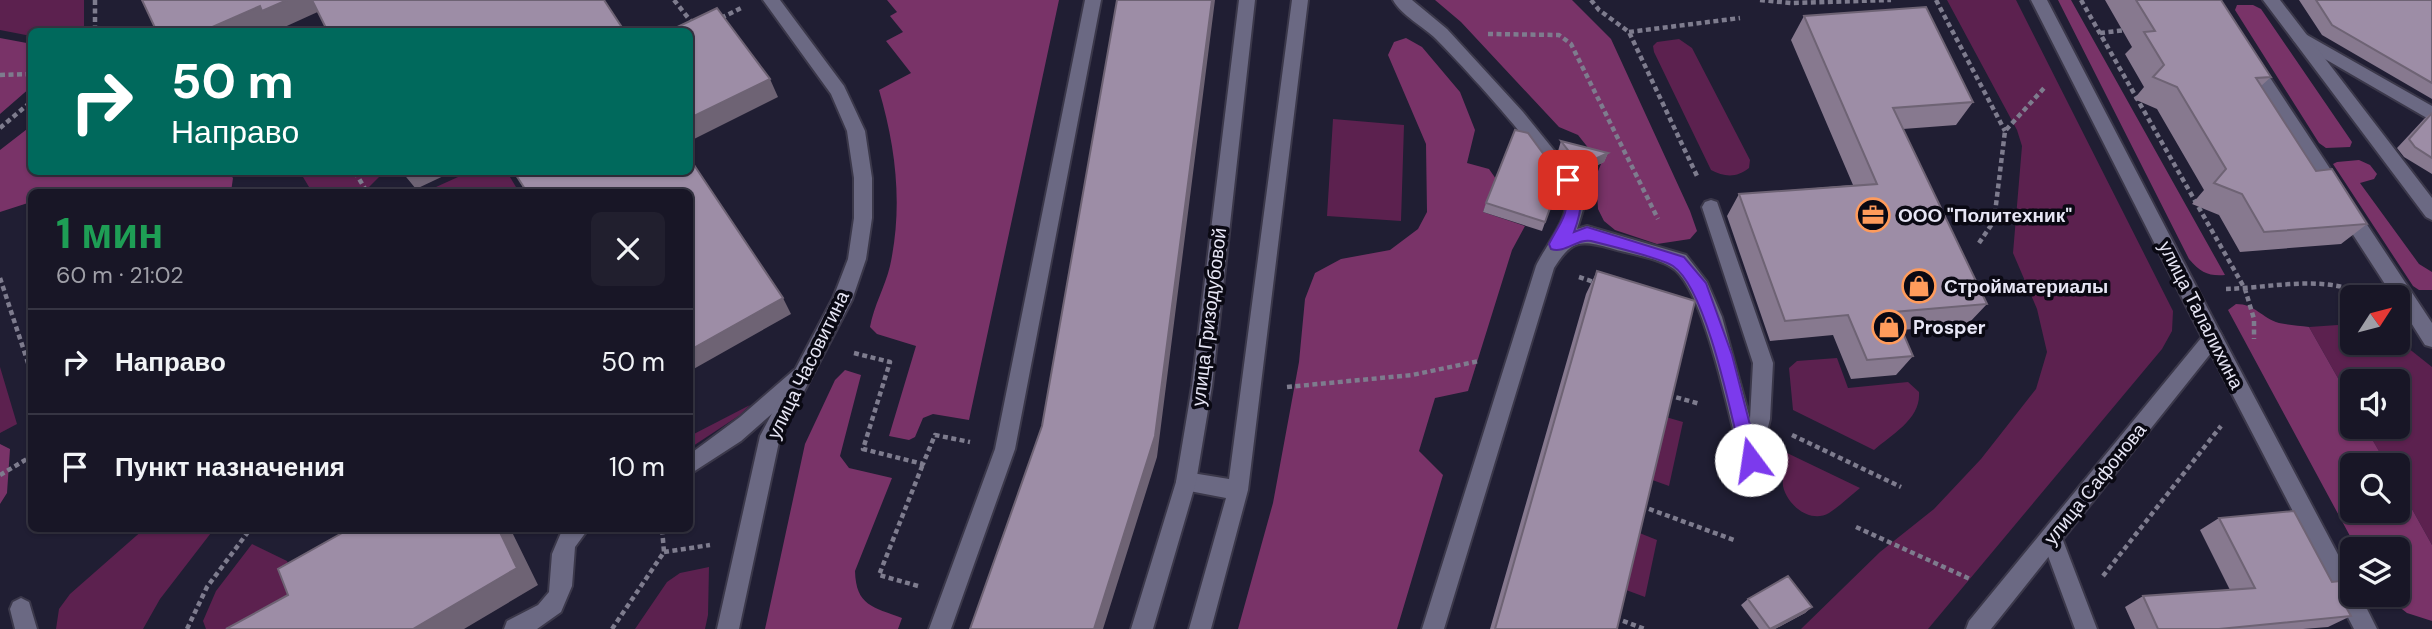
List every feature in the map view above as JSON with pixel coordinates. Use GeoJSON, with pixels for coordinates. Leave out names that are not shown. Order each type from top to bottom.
{"type":"FeatureCollection","features":[{"type":"Feature","properties":{"kind":"street","name":"улица Часовитина"},"geometry":{"type":"LineString","coordinates":[[728,629],[770,436],[842,300],[857,259],[863,218],[863,178],[856,131],[838,91],[771,0]]}},
{"type":"Feature","properties":{"kind":"street"},"geometry":{"type":"LineString","coordinates":[[940,629],[1005,449],[1093,0]]}},
{"type":"Feature","properties":{"kind":"street","name":"улица Гризодубовой"},"geometry":{"type":"LineString","coordinates":[[1142,629],[1186,482],[1202,386],[1247,0]]}},
{"type":"Feature","properties":{"kind":"street"},"geometry":{"type":"LineString","coordinates":[[1200,629],[1238,490],[1300,0]]}},
{"type":"Feature","properties":{"kind":"street"},"geometry":{"type":"LineString","coordinates":[[1401,0],[1441,33],[1517,117],[1568,180],[1576,203],[1567,230],[1545,266],[1433,629]]}},
{"type":"Feature","properties":{"kind":"street","name":"улица Талалихина"},"geometry":{"type":"LineString","coordinates":[[2039,0],[2229,372],[2366,629]]}},
{"type":"Feature","properties":{"kind":"street"},"geometry":{"type":"LineString","coordinates":[[2271,0],[2432,212]]}},
{"type":"Feature","properties":{"kind":"street"},"geometry":{"type":"LineString","coordinates":[[2300,37],[2432,114]]}},
{"type":"Feature","properties":{"kind":"street"},"geometry":{"type":"LineString","coordinates":[[2244,54],[2432,339]]}},
{"type":"Feature","properties":{"kind":"street"},"geometry":{"type":"LineString","coordinates":[[1556,244],[1587,234],[1679,261],[1700,288],[1712,317],[1751,460],[1760,419],[1763,363],[1711,207]]}},
{"type":"Feature","properties":{"kind":"street","name":"улица Сафонова"},"geometry":{"type":"LineString","coordinates":[[1977,629],[2213,338]]}},
{"type":"Feature","properties":{"kind":"street"},"geometry":{"type":"LineString","coordinates":[[693,463],[754,421],[802,376]]}},
{"type":"Feature","properties":{"kind":"street"},"geometry":{"type":"LineString","coordinates":[[1186,482],[1238,490]]}},
{"type":"Feature","properties":{"kind":"street"},"geometry":{"type":"LineString","coordinates":[[515,629],[552,607],[562,592],[563,548],[573,532]]}},
{"type":"Feature","properties":{"kind":"street"},"geometry":{"type":"LineString","coordinates":[[2052,537],[2086,629]]}},
{"type":"Feature","properties":{"kind":"path"},"geometry":{"type":"LineString","coordinates":[[94,0],[95,28]]}},
{"type":"Feature","properties":{"kind":"path"},"geometry":{"type":"LineString","coordinates":[[674,0],[696,25]]}},
{"type":"Feature","properties":{"kind":"path"},"geometry":{"type":"LineString","coordinates":[[1591,0],[1599,10],[1629,32],[1711,207]]}},
{"type":"Feature","properties":{"kind":"path"},"geometry":{"type":"LineString","coordinates":[[1760,0],[1791,3],[1891,0]]}},
{"type":"Feature","properties":{"kind":"path"},"geometry":{"type":"LineString","coordinates":[[1936,0],[2006,131]]}},
{"type":"Feature","properties":{"kind":"path"},"geometry":{"type":"LineString","coordinates":[[2081,0],[2245,289],[2254,314],[2256,330],[2247,355],[2229,372]]}},
{"type":"Feature","properties":{"kind":"path"},"geometry":{"type":"LineString","coordinates":[[714,21],[746,5]]}},
{"type":"Feature","properties":{"kind":"path"},"geometry":{"type":"LineString","coordinates":[[1629,32],[1740,18]]}},
{"type":"Feature","properties":{"kind":"path"},"geometry":{"type":"LineString","coordinates":[[2099,33],[2127,30]]}},
{"type":"Feature","properties":{"kind":"path"},"geometry":{"type":"LineString","coordinates":[[1441,33],[1559,35],[1572,44],[1679,261]]}},
{"type":"Feature","properties":{"kind":"path"},"geometry":{"type":"LineString","coordinates":[[1979,243],[1994,221],[2006,131],[2070,60]]}},
{"type":"Feature","properties":{"kind":"path"},"geometry":{"type":"LineString","coordinates":[[0,75],[28,74]]}},
{"type":"Feature","properties":{"kind":"path"},"geometry":{"type":"LineString","coordinates":[[0,128],[28,104]]}},
{"type":"Feature","properties":{"kind":"path"},"geometry":{"type":"LineString","coordinates":[[1577,277],[1603,285]]}},
{"type":"Feature","properties":{"kind":"path"},"geometry":{"type":"LineString","coordinates":[[0,278],[28,363]]}},
{"type":"Feature","properties":{"kind":"path"},"geometry":{"type":"LineString","coordinates":[[2189,290],[2340,286]]}},
{"type":"Feature","properties":{"kind":"path"},"geometry":{"type":"LineString","coordinates":[[819,343],[890,362],[863,449],[923,464]]}},
{"type":"Feature","properties":{"kind":"path"},"geometry":{"type":"LineString","coordinates":[[1251,390],[1412,375],[1518,353]]}},
{"type":"Feature","properties":{"kind":"path"},"geometry":{"type":"LineString","coordinates":[[2078,608],[2243,398]]}},
{"type":"Feature","properties":{"kind":"path"},"geometry":{"type":"LineString","coordinates":[[1760,419],[1902,487]]}},
{"type":"Feature","properties":{"kind":"path"},"geometry":{"type":"LineString","coordinates":[[879,575],[934,435],[1005,449]]}},
{"type":"Feature","properties":{"kind":"path"},"geometry":{"type":"LineString","coordinates":[[0,475],[28,459]]}},
{"type":"Feature","properties":{"kind":"path"},"geometry":{"type":"LineString","coordinates":[[1637,505],[1734,540]]}},
{"type":"Feature","properties":{"kind":"path"},"geometry":{"type":"LineString","coordinates":[[1856,527],[2005,594]]}},
{"type":"Feature","properties":{"kind":"path"},"geometry":{"type":"LineString","coordinates":[[187,629],[207,587],[248,532]]}},
{"type":"Feature","properties":{"kind":"path"},"geometry":{"type":"LineString","coordinates":[[612,629],[664,551],[662,532]]}},
{"type":"Feature","properties":{"kind":"path"},"geometry":{"type":"LineString","coordinates":[[1610,616],[1645,629]]}},
{"type":"Feature","properties":{"kind":"shaded area"},"geometry":{"type":"Polygon","coordinates":[[[0,0],[84,0],[84,28],[28,28],[28,35],[0,30],[0,0]]]}},
{"type":"Feature","properties":{"kind":"shaded area"},"geometry":{"type":"Polygon","coordinates":[[[887,0],[1059,0],[969,420],[933,414],[923,418],[915,437],[909,440],[889,436],[916,346],[877,334],[870,327],[890,266],[897,199],[890,134],[879,90],[911,73],[886,41],[903,32],[890,16],[897,12],[887,0]]]}},
{"type":"Feature","properties":{"kind":"shaded area"},"geometry":{"type":"Polygon","coordinates":[[[1435,0],[1572,0],[1611,39],[1690,211],[1697,231],[1690,239],[1657,244],[1615,230],[1604,221],[1598,209],[1596,176],[1601,164],[1578,135],[1559,127],[1461,22],[1435,0]]]}},
{"type":"Feature","properties":{"kind":"shaded area"},"geometry":{"type":"Polygon","coordinates":[[[1947,0],[2016,0],[2173,311],[2172,331],[2162,349],[1928,629],[1801,629],[1880,552],[1934,509],[1981,459],[2036,389],[2047,352],[2037,309],[2013,253],[2022,146],[2017,130],[1947,0]]]}},
{"type":"Feature","properties":{"kind":"shaded area"},"geometry":{"type":"Polygon","coordinates":[[[2058,0],[2071,0],[2225,275],[2205,273],[2189,259],[2058,0]]]}},
{"type":"Feature","properties":{"kind":"shaded area"},"geometry":{"type":"Polygon","coordinates":[[[2237,5],[2253,5],[2261,9],[2352,142],[2350,147],[2326,148],[2319,143],[2235,10],[2237,5]]]}},
{"type":"Feature","properties":{"kind":"shaded area"},"geometry":{"type":"Polygon","coordinates":[[[0,38],[28,43],[28,90],[0,114],[0,38]]]}},
{"type":"Feature","properties":{"kind":"shaded area"},"geometry":{"type":"Polygon","coordinates":[[[1406,38],[1422,47],[1460,92],[1475,130],[1467,163],[1489,169],[1496,179],[1483,212],[1525,226],[1512,250],[1468,391],[1435,398],[1419,451],[1443,475],[1397,629],[1238,629],[1273,503],[1299,362],[1305,299],[1315,273],[1341,259],[1390,250],[1418,229],[1427,212],[1426,144],[1388,55],[1394,42],[1406,38]]]}},
{"type":"Feature","properties":{"kind":"shaded area"},"geometry":{"type":"Polygon","coordinates":[[[1679,39],[1692,48],[1750,160],[1749,168],[1740,174],[1726,175],[1711,170],[1654,52],[1653,46],[1657,42],[1679,39]]]}},
{"type":"Feature","properties":{"kind":"shaded area"},"geometry":{"type":"Polygon","coordinates":[[[1333,119],[1404,125],[1401,221],[1327,216],[1333,119]]]}},
{"type":"Feature","properties":{"kind":"shaded area"},"geometry":{"type":"Polygon","coordinates":[[[28,128],[28,175],[230,175],[233,178],[231,189],[28,189],[28,203],[0,212],[0,150],[28,128]]]}},
{"type":"Feature","properties":{"kind":"shaded area"},"geometry":{"type":"Polygon","coordinates":[[[2359,160],[2370,165],[2377,174],[2374,179],[2360,183],[2419,264],[2432,272],[2432,290],[2419,290],[2413,286],[2333,164],[2359,160]]]}},
{"type":"Feature","properties":{"kind":"shaded area"},"geometry":{"type":"Polygon","coordinates":[[[302,175],[381,175],[367,189],[310,189],[302,175]]]}},
{"type":"Feature","properties":{"kind":"shaded area"},"geometry":{"type":"Polygon","coordinates":[[[462,175],[509,175],[517,189],[432,189],[462,175]]]}},
{"type":"Feature","properties":{"kind":"shaded area"},"geometry":{"type":"Polygon","coordinates":[[[2236,304],[2248,306],[2279,323],[2309,327],[2340,382],[2340,439],[2372,439],[2380,453],[2340,453],[2340,518],[2228,310],[2236,304]]]}},
{"type":"Feature","properties":{"kind":"shaded area"},"geometry":{"type":"Polygon","coordinates":[[[2340,325],[2340,355],[2410,355],[2410,350],[2432,367],[2432,545],[2410,506],[2410,453],[2380,453],[2372,439],[2410,439],[2410,369],[2340,369],[2340,382],[2309,327],[2340,325]]]}},
{"type":"Feature","properties":{"kind":"shaded area"},"geometry":{"type":"Polygon","coordinates":[[[1837,358],[1848,388],[1908,382],[1919,392],[1918,402],[1910,418],[1874,450],[1793,410],[1789,368],[1797,361],[1837,358]]]}},
{"type":"Feature","properties":{"kind":"shaded area"},"geometry":{"type":"Polygon","coordinates":[[[0,367],[17,424],[0,433],[0,367]]]}},
{"type":"Feature","properties":{"kind":"shaded area"},"geometry":{"type":"Polygon","coordinates":[[[845,370],[861,375],[840,456],[849,468],[892,478],[855,571],[856,583],[868,604],[902,618],[898,629],[765,629],[805,444],[835,380],[845,370]]]}},
{"type":"Feature","properties":{"kind":"shaded area"},"geometry":{"type":"Polygon","coordinates":[[[750,405],[740,415],[693,446],[693,434],[750,405]]]}},
{"type":"Feature","properties":{"kind":"shaded area"},"geometry":{"type":"Polygon","coordinates":[[[1659,415],[1683,422],[1669,486],[1644,477],[1659,415]]]}},
{"type":"Feature","properties":{"kind":"shaded area"},"geometry":{"type":"Polygon","coordinates":[[[0,444],[10,449],[7,493],[0,504],[0,444]]]}},
{"type":"Feature","properties":{"kind":"shaded area"},"geometry":{"type":"Polygon","coordinates":[[[1785,452],[1860,488],[1822,516],[1800,511],[1789,500],[1783,486],[1785,452]]]}},
{"type":"Feature","properties":{"kind":"shaded area"},"geometry":{"type":"Polygon","coordinates":[[[2410,506],[2432,545],[2432,621],[2407,613],[2399,607],[2410,607],[2410,537],[2351,537],[2343,523],[2410,523],[2410,506]]]}},
{"type":"Feature","properties":{"kind":"shaded area"},"geometry":{"type":"Polygon","coordinates":[[[1632,530],[1657,540],[1645,597],[1618,587],[1632,530]]]}},
{"type":"Feature","properties":{"kind":"shaded area"},"geometry":{"type":"Polygon","coordinates":[[[141,532],[212,532],[160,599],[143,629],[56,629],[59,609],[70,594],[141,532]]]}},
{"type":"Feature","properties":{"kind":"shaded area"},"geometry":{"type":"Polygon","coordinates":[[[252,544],[287,561],[304,608],[266,629],[206,629],[203,621],[216,591],[252,544]]]}},
{"type":"Feature","properties":{"kind":"shaded area"},"geometry":{"type":"Polygon","coordinates":[[[709,567],[705,629],[635,629],[667,582],[680,573],[709,567]]]}},
{"type":"Feature","properties":{"kind":"building"},"geometry":{"type":"Polygon","coordinates":[[[142,0],[287,0],[262,11],[260,6],[210,28],[155,28],[142,0]]]}},
{"type":"Feature","properties":{"kind":"building"},"geometry":{"type":"Polygon","coordinates":[[[312,0],[604,0],[622,28],[326,28],[312,0]]]}},
{"type":"Feature","properties":{"kind":"building"},"geometry":{"type":"Polygon","coordinates":[[[1117,0],[1212,0],[1155,436],[1094,629],[970,629],[1042,426],[1117,0]]]}},
{"type":"Feature","properties":{"kind":"building"},"geometry":{"type":"Polygon","coordinates":[[[2136,0],[2221,0],[2271,77],[2256,78],[2316,171],[2332,169],[2367,224],[2264,232],[2242,194],[2214,183],[2226,169],[2177,87],[2153,77],[2164,65],[2144,32],[2155,31],[2136,0]]]}},
{"type":"Feature","properties":{"kind":"building"},"geometry":{"type":"Polygon","coordinates":[[[2316,0],[2432,0],[2432,83],[2332,25],[2316,0]]]}},
{"type":"Feature","properties":{"kind":"building"},"geometry":{"type":"Polygon","coordinates":[[[1926,7],[1973,102],[1893,108],[1987,304],[1894,312],[1913,356],[1867,360],[1848,315],[1785,321],[1739,194],[1877,184],[1804,16],[1926,7]]]}},
{"type":"Feature","properties":{"kind":"building"},"geometry":{"type":"Polygon","coordinates":[[[717,8],[770,79],[693,117],[693,28],[675,28],[717,8]]]}},
{"type":"Feature","properties":{"kind":"building"},"geometry":{"type":"Polygon","coordinates":[[[2432,113],[2432,158],[2415,147],[2409,139],[2432,113]]]}},
{"type":"Feature","properties":{"kind":"building"},"geometry":{"type":"Polygon","coordinates":[[[1515,130],[1528,133],[1561,178],[1545,222],[1486,203],[1515,130]]]}},
{"type":"Feature","properties":{"kind":"building"},"geometry":{"type":"Polygon","coordinates":[[[1561,141],[1608,153],[1580,166],[1561,141]]]}},
{"type":"Feature","properties":{"kind":"building"},"geometry":{"type":"Polygon","coordinates":[[[693,163],[783,298],[693,348],[693,189],[525,189],[516,175],[693,175],[693,163]]]}},
{"type":"Feature","properties":{"kind":"building"},"geometry":{"type":"Polygon","coordinates":[[[1597,271],[1695,301],[1617,629],[1495,629],[1597,271]]]}},
{"type":"Feature","properties":{"kind":"building"},"geometry":{"type":"Polygon","coordinates":[[[2294,511],[2332,582],[2340,581],[2340,607],[2346,607],[2351,616],[2219,629],[2158,629],[2143,596],[2255,588],[2219,518],[2294,511]]]}},
{"type":"Feature","properties":{"kind":"building"},"geometry":{"type":"Polygon","coordinates":[[[344,532],[500,532],[517,568],[413,629],[226,629],[288,595],[278,569],[344,532]]]}},
{"type":"Feature","properties":{"kind":"building"},"geometry":{"type":"Polygon","coordinates":[[[1788,576],[1812,607],[1770,629],[1748,599],[1788,576]]]}},
{"type":"Feature","properties":{"kind":"place","name":"ООО \"Политехник\""},"geometry":{"type":"Point","coordinates":[1873,215]}},
{"type":"Feature","properties":{"kind":"place","name":"Стройматериалы"},"geometry":{"type":"Point","coordinates":[1919,286]}},
{"type":"Feature","properties":{"kind":"place","name":"Prosper"},"geometry":{"type":"Point","coordinates":[1889,327]}},
{"type":"Feature","properties":{"kind":"route"},"geometry":{"type":"LineString","coordinates":[[1568,180],[1576,203],[1567,230],[1556,244],[1587,234],[1679,261],[1700,288],[1724,355],[1751,460]]}}]}
